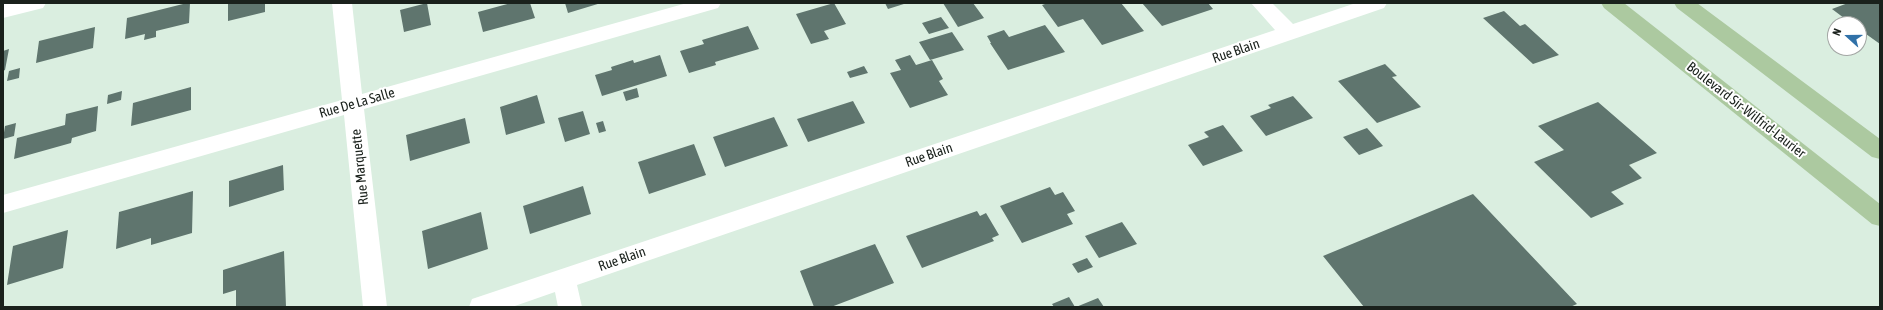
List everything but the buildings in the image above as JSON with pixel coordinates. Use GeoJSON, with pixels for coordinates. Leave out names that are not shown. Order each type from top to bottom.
{"type":"FeatureCollection","features":[{"type":"Feature","properties":{"kind":"main road","name":"Boulevard Sir-Wilfrid-Laurier"},"geometry":{"type":"LineString","coordinates":[[1611,3],[1880,217]]}},
{"type":"Feature","properties":{"kind":"main road"},"geometry":{"type":"LineString","coordinates":[[1684,3],[1880,151]]}},
{"type":"Feature","properties":{"kind":"street"},"geometry":{"type":"LineString","coordinates":[[3,11],[36,3]]}},
{"type":"Feature","properties":{"kind":"street","name":"Rue Marquette"},"geometry":{"type":"LineString","coordinates":[[342,3],[375,307]]}},
{"type":"Feature","properties":{"kind":"street","name":"Rue De La Salle"},"geometry":{"type":"LineString","coordinates":[[3,204],[711,3]]}},
{"type":"Feature","properties":{"kind":"street"},"geometry":{"type":"LineString","coordinates":[[1261,3],[1289,33]]}},
{"type":"Feature","properties":{"kind":"street","name":"Rue Blain"},"geometry":{"type":"LineString","coordinates":[[481,307],[1377,3]]}},
{"type":"Feature","properties":{"kind":"street"},"geometry":{"type":"LineString","coordinates":[[564,279],[570,307]]}}]}
